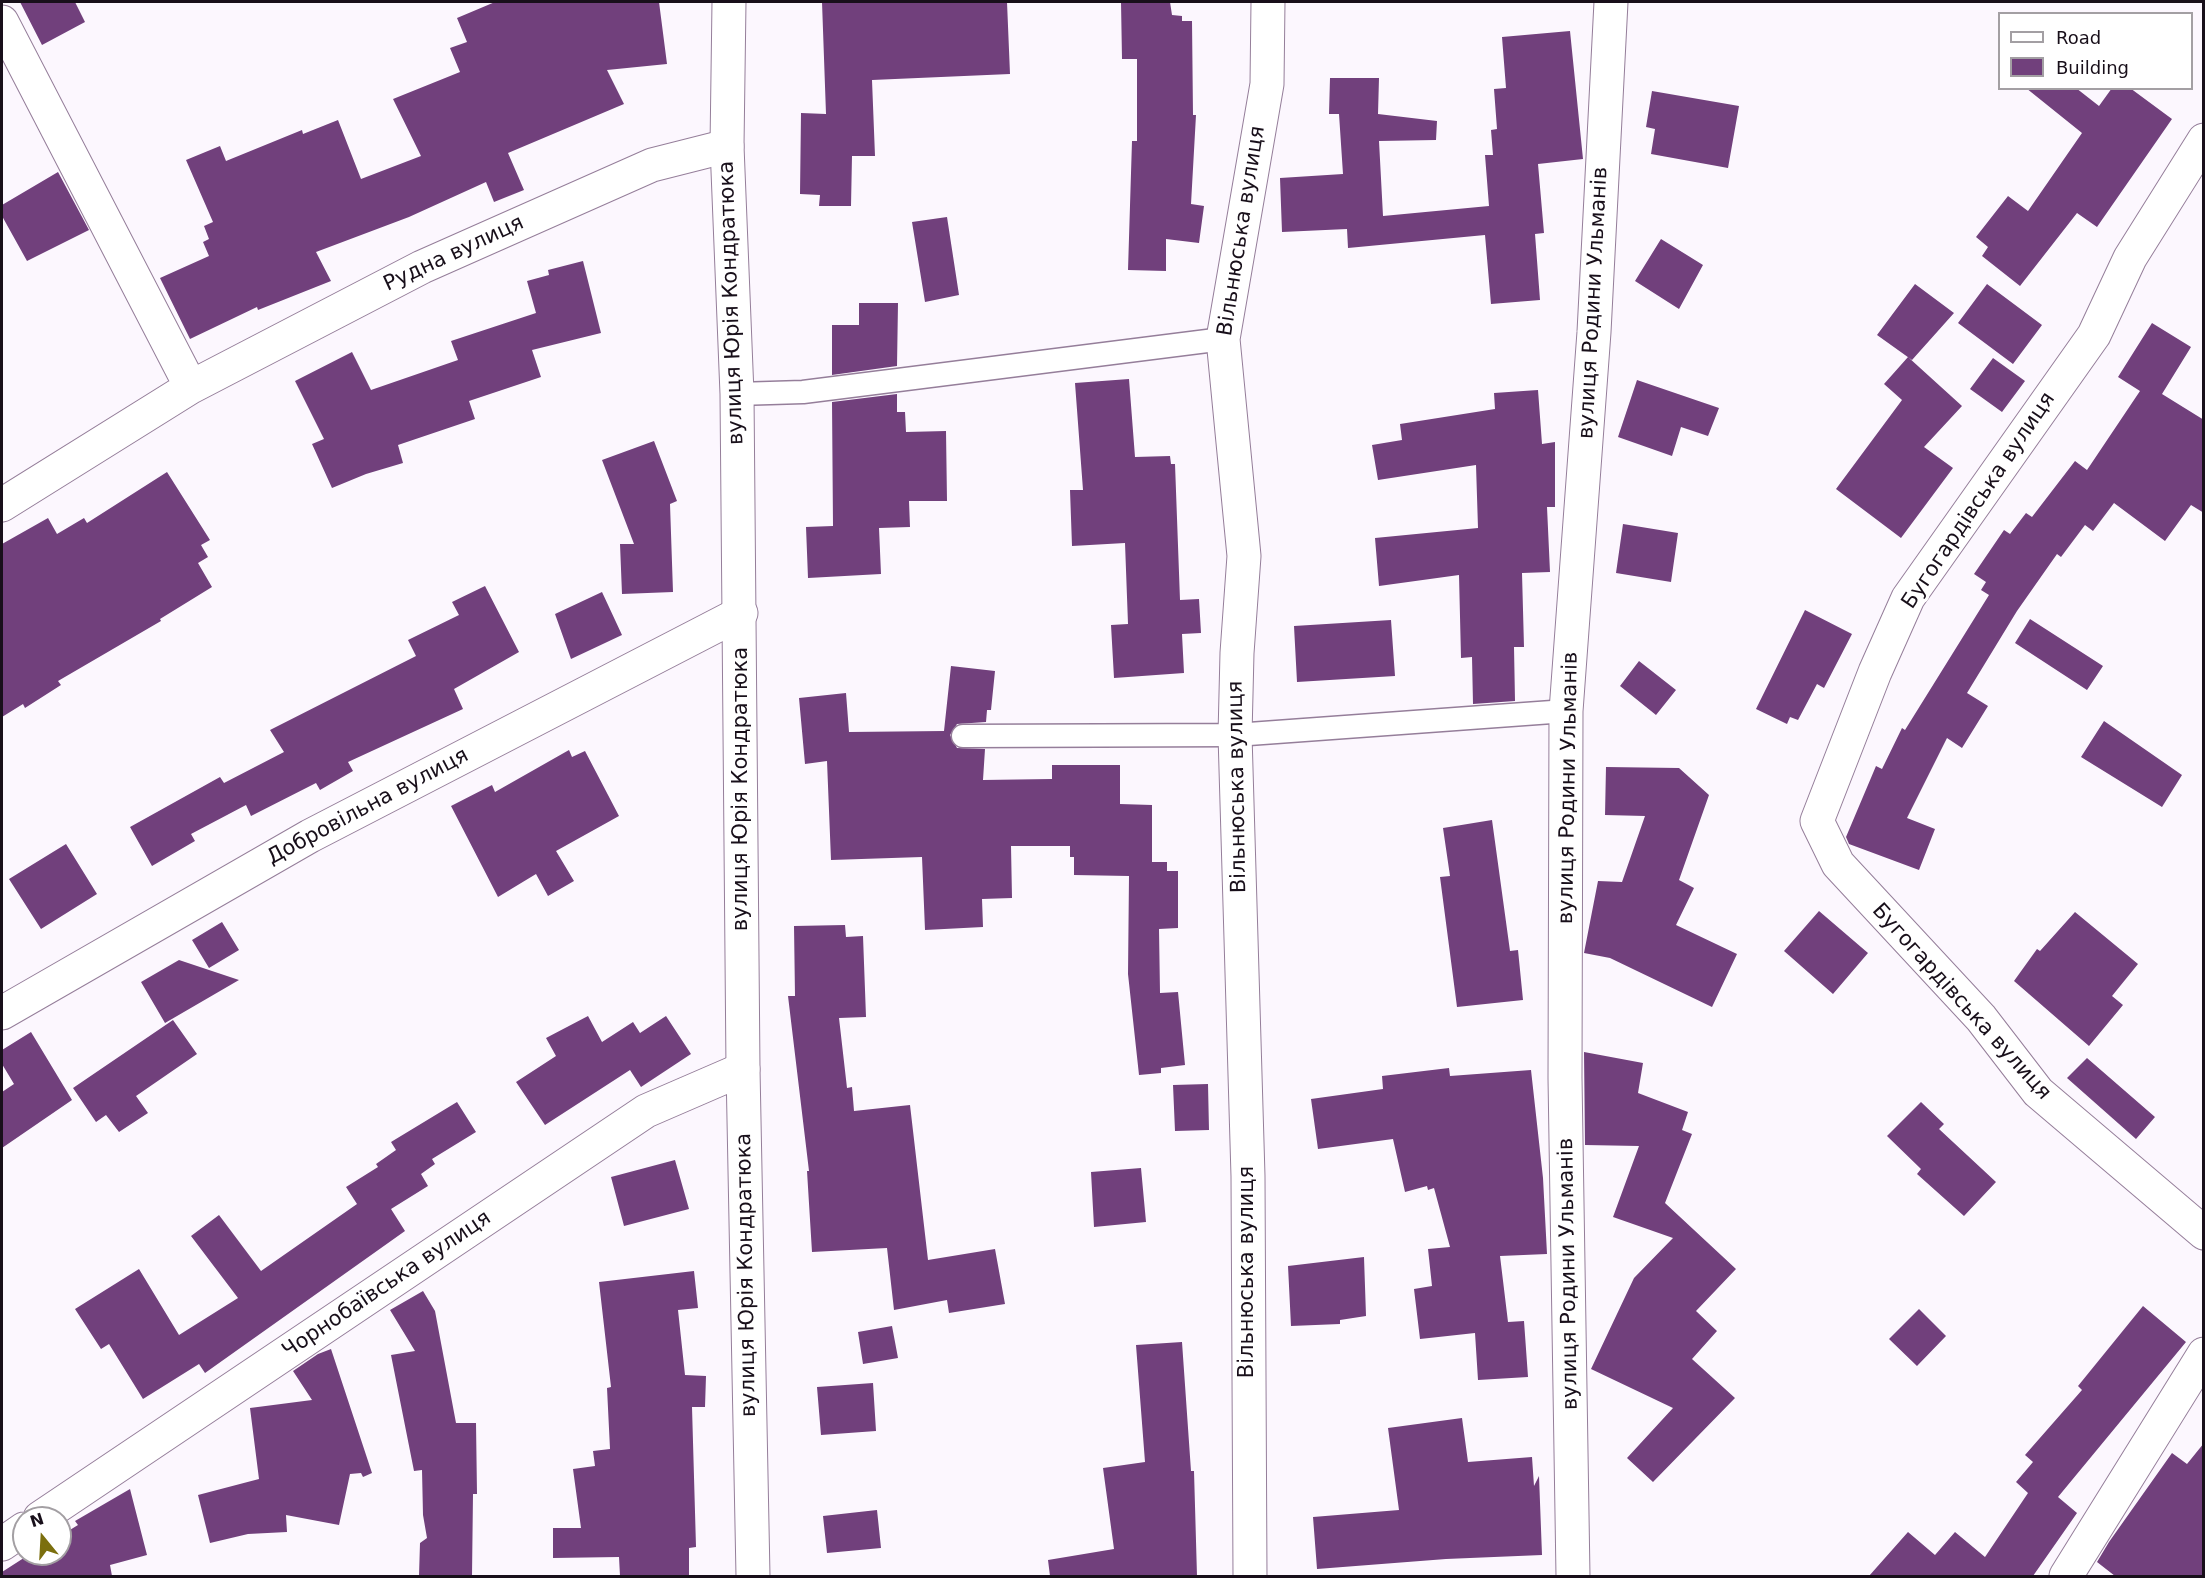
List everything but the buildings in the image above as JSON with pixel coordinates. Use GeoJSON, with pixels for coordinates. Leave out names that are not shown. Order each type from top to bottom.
{"type":"FeatureCollection","features":[{"type":"Feature","properties":{"kind":"street","name":"вулиця Юрія Кондратюка"},"geometry":{"type":"LineString","coordinates":[[729,2],[726,146],[737,394],[741,613],[742,1069],[753,1576]]}},
{"type":"Feature","properties":{"kind":"street","name":"Вільнюська вулиця"},"geometry":{"type":"LineString","coordinates":[[1250,1576],[1248,1176],[1235,735],[1237,653],[1244,556],[1223,339],[1267,84],[1268,2]]}},
{"type":"Feature","properties":{"kind":"street","name":"вулиця Родини Ульманів"},"geometry":{"type":"LineString","coordinates":[[1573,1576],[1565,1078],[1566,711],[1594,332],[1611,2]]}},
{"type":"Feature","properties":{"kind":"street"},"geometry":{"type":"LineString","coordinates":[[2,22],[191,387]]}},
{"type":"Feature","properties":{"kind":"street","name":"Бугогардівська вулиця"},"geometry":{"type":"LineString","coordinates":[[2204,140],[2130,258],[2094,335],[1908,598],[1875,672],[1817,821],[1838,864],[1981,1018],[2038,1092],[2204,1233]]}},
{"type":"Feature","properties":{"kind":"street","name":"Рудна вулиця"},"geometry":{"type":"LineString","coordinates":[[2,505],[191,387],[422,267],[652,165],[726,146]]}},
{"type":"Feature","properties":{"kind":"street","name":"Добровільна вулиця"},"geometry":{"type":"LineString","coordinates":[[2,1013],[310,836],[741,613]]}},
{"type":"Feature","properties":{"kind":"street","name":"Чорнобаївська вулиця"},"geometry":{"type":"LineString","coordinates":[[58,1506],[646,1111],[742,1069]]}},
{"type":"Feature","properties":{"kind":"street"},"geometry":{"type":"LineString","coordinates":[[2066,1576],[2204,1354]]}},
{"type":"Feature","properties":{"kind":"lane"},"geometry":{"type":"LineString","coordinates":[[737,394],[803,392],[1223,339]]}},
{"type":"Feature","properties":{"kind":"lane"},"geometry":{"type":"LineString","coordinates":[[963,736],[1235,735],[1566,711]]}}]}
